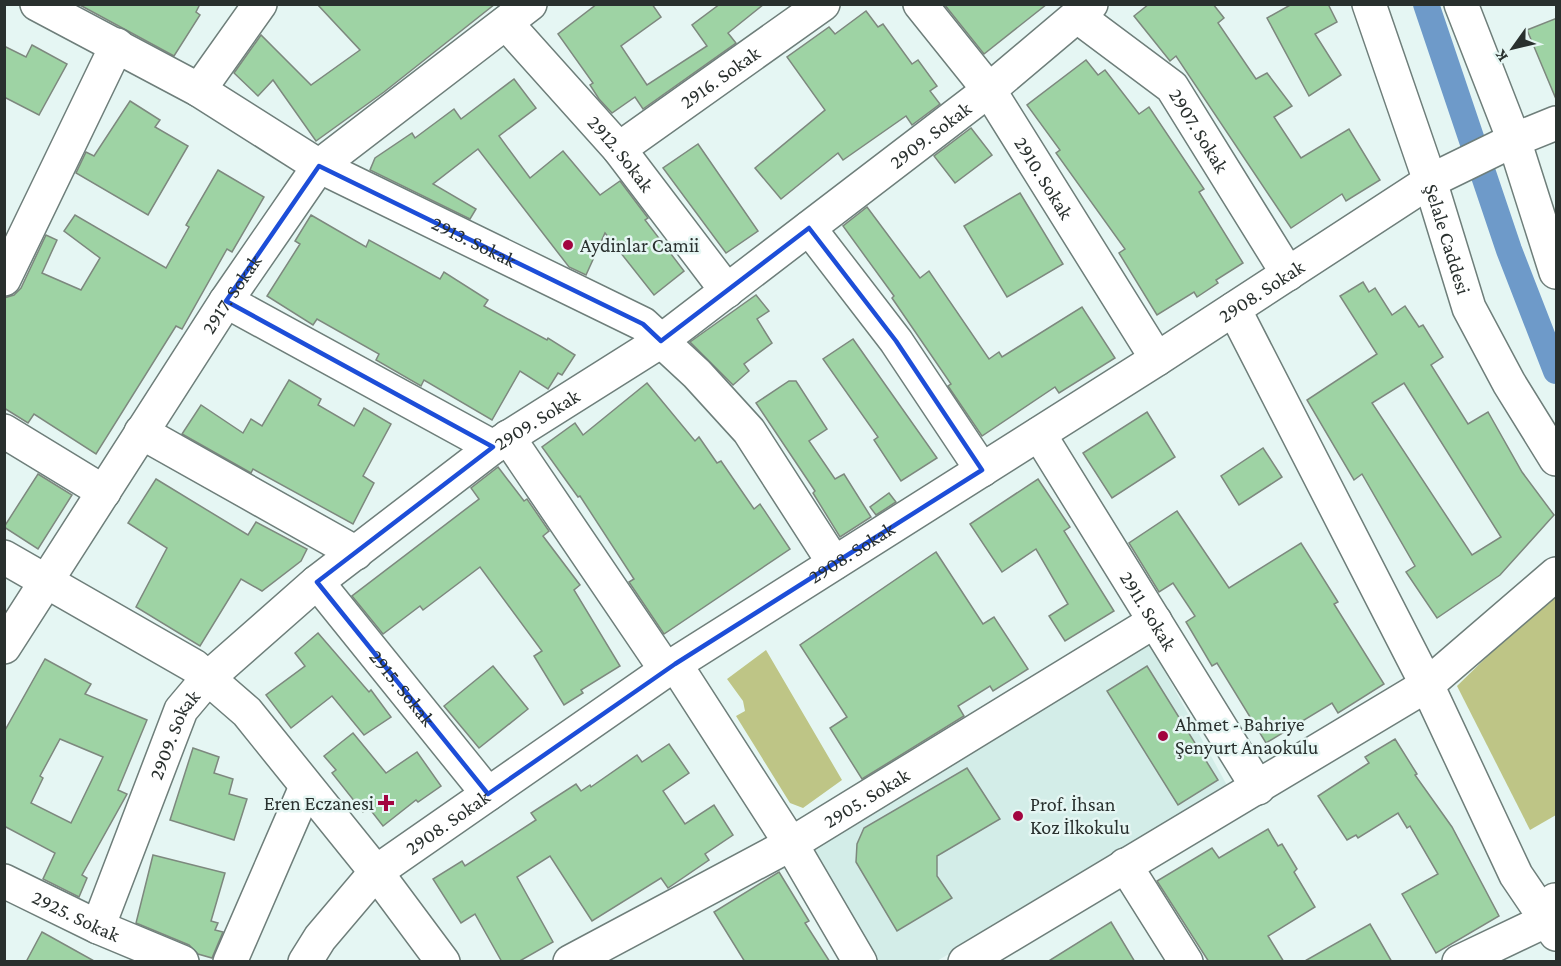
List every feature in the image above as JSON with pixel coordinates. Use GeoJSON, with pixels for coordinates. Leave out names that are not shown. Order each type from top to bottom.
{"type":"FeatureCollection","features":[{"type":"Feature","properties":{"kind":"street"},"geometry":{"type":"LineString","coordinates":[[199,90],[260,4]]}},
{"type":"Feature","properties":{"kind":"street","name":"2916. Sokak"},"geometry":{"type":"LineString","coordinates":[[619,149],[823,4]]}},
{"type":"Feature","properties":{"kind":"street","name":"2910. Sokak"},"geometry":{"type":"LineString","coordinates":[[920,4],[989,90],[1157,359]]}},
{"type":"Feature","properties":{"kind":"street","name":"Şelale Caddesi"},"geometry":{"type":"LineString","coordinates":[[1369,4],[1430,181],[1469,308],[1509,383],[1557,459]]}},
{"type":"Feature","properties":{"kind":"street"},"geometry":{"type":"LineString","coordinates":[[1461,4],[1514,140],[1557,272]]}},
{"type":"Feature","properties":{"kind":"street","name":"2913. Sokak"},"geometry":{"type":"LineString","coordinates":[[57,9],[199,90],[319,166],[643,324],[697,374],[749,430],[834,563]]}},
{"type":"Feature","properties":{"kind":"street","name":"2909. Sokak"},"geometry":{"type":"LineString","coordinates":[[98,927],[181,710],[208,678],[317,582],[501,442],[661,341],[989,90],[1084,10]]}},
{"type":"Feature","properties":{"kind":"street","name":"2907. Sokak"},"geometry":{"type":"LineString","coordinates":[[1084,10],[1172,87],[1288,274]]}},
{"type":"Feature","properties":{"kind":"street","name":"2912. Sokak"},"geometry":{"type":"LineString","coordinates":[[518,14],[727,291]]}},
{"type":"Feature","properties":{"kind":"street","name":"2917. Sokak"},"geometry":{"type":"LineString","coordinates":[[4,647],[226,301],[319,166],[518,14]]}},
{"type":"Feature","properties":{"kind":"street"},"geometry":{"type":"LineString","coordinates":[[4,279],[117,45]]}},
{"type":"Feature","properties":{"kind":"street","name":"2908. Sokak"},"geometry":{"type":"LineString","coordinates":[[305,962],[320,938],[376,872],[670,667],[1157,359],[1430,181],[1514,140],[1557,123]]}},
{"type":"Feature","properties":{"kind":"street"},"geometry":{"type":"LineString","coordinates":[[809,228],[896,341],[982,470]]}},
{"type":"Feature","properties":{"kind":"street"},"geometry":{"type":"LineString","coordinates":[[226,301],[501,442],[670,667],[791,844],[860,962]]}},
{"type":"Feature","properties":{"kind":"street"},"geometry":{"type":"LineString","coordinates":[[1234,309],[1426,685],[1516,875],[1553,916],[1459,962]]}},
{"type":"Feature","properties":{"kind":"street"},"geometry":{"type":"LineString","coordinates":[[4,431],[104,492]]}},
{"type":"Feature","properties":{"kind":"street"},"geometry":{"type":"LineString","coordinates":[[141,432],[356,553]]}},
{"type":"Feature","properties":{"kind":"street","name":"2911. Sokak"},"geometry":{"type":"LineString","coordinates":[[1039,434],[1258,788]]}},
{"type":"Feature","properties":{"kind":"street"},"geometry":{"type":"LineString","coordinates":[[4,557],[194,666],[247,712],[376,872],[443,962]]}},
{"type":"Feature","properties":{"kind":"street"},"geometry":{"type":"LineString","coordinates":[[964,962],[1258,788],[1426,685],[1557,574]]}},
{"type":"Feature","properties":{"kind":"street","name":"2915. Sokak"},"geometry":{"type":"LineString","coordinates":[[317,582],[488,794]]}},
{"type":"Feature","properties":{"kind":"street","name":"2905. Sokak"},"geometry":{"type":"LineString","coordinates":[[570,962],[791,844],[1155,621]]}},
{"type":"Feature","properties":{"kind":"street"},"geometry":{"type":"LineString","coordinates":[[230,962],[306,787]]}},
{"type":"Feature","properties":{"kind":"street"},"geometry":{"type":"LineString","coordinates":[[1125,865],[1186,962]]}},
{"type":"Feature","properties":{"kind":"street","name":"2925. Sokak"},"geometry":{"type":"LineString","coordinates":[[4,881],[98,927],[182,962]]}},
{"type":"Feature","properties":{"kind":"highlighted area"},"geometry":{"type":"Polygon","coordinates":[[[319,166],[643,324],[661,341],[809,228],[896,341],[982,470],[675,664],[488,794],[317,582],[493,447],[226,301],[319,166]]]}},
{"type":"Feature","properties":{"kind":"shaded area","name":"Prof. İhsan Koz İlkokulu"},"geometry":{"type":"Polygon","coordinates":[[[1146,637],[1229,789],[937,961],[878,961],[810,844],[1146,637]]]}},
{"type":"Feature","properties":{"kind":"green space"},"geometry":{"type":"Polygon","coordinates":[[[1556,589],[1556,815],[1530,830],[1457,686],[1556,589]]]}},
{"type":"Feature","properties":{"kind":"green space"},"geometry":{"type":"Polygon","coordinates":[[[766,650],[842,780],[803,808],[790,803],[736,716],[745,711],[743,701],[727,679],[766,650]]]}},
{"type":"Feature","properties":{"kind":"building"},"geometry":{"type":"Polygon","coordinates":[[[78,4],[200,4],[196,12],[200,15],[174,56],[78,4]]]}},
{"type":"Feature","properties":{"kind":"building"},"geometry":{"type":"Polygon","coordinates":[[[317,4],[495,4],[384,92],[316,141],[273,80],[258,96],[234,73],[261,35],[311,85],[360,50],[317,4]]]}},
{"type":"Feature","properties":{"kind":"building"},"geometry":{"type":"Polygon","coordinates":[[[597,4],[652,4],[661,17],[621,46],[647,85],[707,46],[692,25],[720,4],[764,4],[728,33],[736,43],[643,109],[635,97],[612,113],[599,99],[590,85],[593,83],[558,34],[597,4]]]}},
{"type":"Feature","properties":{"kind":"building"},"geometry":{"type":"Polygon","coordinates":[[[944,4],[1047,4],[984,54],[944,4]]]}},
{"type":"Feature","properties":{"kind":"building"},"geometry":{"type":"Polygon","coordinates":[[[1149,4],[1213,4],[1224,18],[1218,23],[1256,79],[1267,73],[1292,106],[1274,117],[1301,158],[1349,129],[1380,180],[1346,201],[1342,194],[1291,228],[1176,56],[1170,61],[1134,16],[1149,4]]]}},
{"type":"Feature","properties":{"kind":"building"},"geometry":{"type":"Polygon","coordinates":[[[1292,4],[1328,4],[1337,22],[1315,34],[1341,75],[1309,96],[1267,18],[1292,4]]]}},
{"type":"Feature","properties":{"kind":"building"},"geometry":{"type":"Polygon","coordinates":[[[866,11],[878,27],[883,24],[912,64],[918,60],[937,86],[930,91],[940,104],[912,125],[906,116],[843,160],[838,153],[781,199],[755,168],[825,110],[787,57],[829,27],[835,34],[866,11]]]}},
{"type":"Feature","properties":{"kind":"building"},"geometry":{"type":"Polygon","coordinates":[[[1557,18],[1557,99],[1556,99],[1527,30],[1557,18]]]}},
{"type":"Feature","properties":{"kind":"building"},"geometry":{"type":"Polygon","coordinates":[[[32,45],[67,64],[39,115],[4,97],[4,46],[26,57],[32,45]]]}},
{"type":"Feature","properties":{"kind":"building"},"geometry":{"type":"Polygon","coordinates":[[[1086,60],[1098,75],[1105,70],[1139,114],[1149,107],[1204,189],[1199,192],[1243,263],[1216,280],[1218,283],[1197,297],[1194,292],[1157,315],[1119,253],[1125,249],[1056,153],[1060,150],[1027,105],[1086,60]]]}},
{"type":"Feature","properties":{"kind":"building"},"geometry":{"type":"Polygon","coordinates":[[[514,79],[536,108],[499,136],[530,178],[563,151],[600,195],[620,181],[648,218],[645,220],[684,271],[654,295],[605,233],[586,275],[569,267],[478,149],[433,184],[476,209],[470,219],[370,170],[375,158],[412,133],[415,138],[454,109],[461,119],[514,79]]]}},
{"type":"Feature","properties":{"kind":"building"},"geometry":{"type":"Polygon","coordinates":[[[130,101],[160,120],[155,127],[188,146],[148,215],[76,173],[86,152],[94,156],[130,101]]]}},
{"type":"Feature","properties":{"kind":"building"},"geometry":{"type":"Polygon","coordinates":[[[971,128],[992,155],[955,183],[934,156],[971,128]]]}},
{"type":"Feature","properties":{"kind":"building"},"geometry":{"type":"Polygon","coordinates":[[[698,144],[758,231],[726,253],[663,168],[698,144]]]}},
{"type":"Feature","properties":{"kind":"building"},"geometry":{"type":"Polygon","coordinates":[[[218,170],[264,197],[232,252],[227,249],[182,329],[176,326],[96,454],[34,414],[28,423],[4,408],[4,298],[14,295],[21,288],[46,235],[57,240],[42,273],[81,290],[100,258],[64,231],[75,215],[166,268],[189,227],[186,225],[218,170]]]}},
{"type":"Feature","properties":{"kind":"building"},"geometry":{"type":"Polygon","coordinates":[[[1020,193],[1063,264],[1007,297],[964,226],[1020,193]]]}},
{"type":"Feature","properties":{"kind":"building"},"geometry":{"type":"Polygon","coordinates":[[[867,207],[920,278],[929,271],[989,359],[999,352],[1002,357],[1082,307],[1115,358],[1059,393],[1055,387],[982,436],[948,386],[951,384],[892,298],[894,296],[843,226],[867,207]]]}},
{"type":"Feature","properties":{"kind":"building"},"geometry":{"type":"Polygon","coordinates":[[[311,215],[366,247],[369,240],[440,279],[444,272],[488,300],[484,306],[547,340],[548,338],[575,355],[562,375],[558,373],[548,389],[520,371],[492,420],[424,380],[421,386],[376,360],[379,354],[317,319],[313,325],[267,296],[300,244],[295,241],[311,215]]]}},
{"type":"Feature","properties":{"kind":"building"},"geometry":{"type":"Polygon","coordinates":[[[1363,282],[1369,292],[1375,288],[1392,315],[1405,306],[1419,327],[1423,325],[1443,357],[1431,365],[1468,424],[1488,412],[1522,472],[1554,515],[1500,575],[1437,618],[1406,572],[1415,566],[1362,474],[1354,480],[1307,400],[1377,354],[1340,296],[1363,282]],[[1404,383],[1372,403],[1472,555],[1501,537],[1404,383]]]}},
{"type":"Feature","properties":{"kind":"building"},"geometry":{"type":"Polygon","coordinates":[[[756,295],[769,311],[757,319],[772,343],[744,364],[749,371],[733,385],[690,342],[756,295]]]}},
{"type":"Feature","properties":{"kind":"building"},"geometry":{"type":"Polygon","coordinates":[[[853,339],[937,458],[901,481],[874,440],[878,437],[823,359],[853,339]]]}},
{"type":"Feature","properties":{"kind":"building"},"geometry":{"type":"Polygon","coordinates":[[[289,380],[321,399],[318,405],[354,426],[364,408],[391,424],[363,476],[374,483],[353,524],[253,469],[251,473],[182,434],[201,405],[243,433],[251,419],[262,426],[289,380]]]}},
{"type":"Feature","properties":{"kind":"building"},"geometry":{"type":"Polygon","coordinates":[[[789,381],[796,381],[827,429],[809,441],[835,479],[844,474],[871,517],[840,537],[813,493],[815,491],[756,403],[789,381]]]}},
{"type":"Feature","properties":{"kind":"building"},"geometry":{"type":"Polygon","coordinates":[[[647,383],[695,441],[699,437],[717,463],[721,461],[754,509],[760,504],[790,549],[664,634],[629,582],[634,579],[580,496],[578,497],[542,447],[575,423],[583,435],[647,383]]]}},
{"type":"Feature","properties":{"kind":"building"},"geometry":{"type":"Polygon","coordinates":[[[1147,412],[1175,457],[1112,498],[1083,453],[1147,412]]]}},
{"type":"Feature","properties":{"kind":"building"},"geometry":{"type":"Polygon","coordinates":[[[1263,448],[1282,477],[1239,505],[1221,476],[1263,448]]]}},
{"type":"Feature","properties":{"kind":"building"},"geometry":{"type":"Polygon","coordinates":[[[498,467],[524,501],[527,499],[549,531],[543,536],[580,585],[574,590],[620,666],[581,690],[583,693],[564,705],[534,656],[542,651],[480,567],[423,610],[420,606],[383,634],[352,596],[479,499],[471,488],[498,467]]]}},
{"type":"Feature","properties":{"kind":"building"},"geometry":{"type":"Polygon","coordinates":[[[38,474],[72,495],[38,549],[4,527],[38,474]]]}},
{"type":"Feature","properties":{"kind":"building"},"geometry":{"type":"Polygon","coordinates":[[[156,479],[248,535],[256,522],[307,549],[301,561],[262,591],[241,579],[200,646],[136,607],[167,548],[128,523],[156,479]]]}},
{"type":"Feature","properties":{"kind":"building"},"geometry":{"type":"Polygon","coordinates":[[[1038,479],[1070,527],[1064,531],[1114,611],[1065,641],[1049,616],[1068,604],[1036,549],[1002,572],[970,524],[1038,479]]]}},
{"type":"Feature","properties":{"kind":"building"},"geometry":{"type":"Polygon","coordinates":[[[889,493],[896,502],[876,515],[870,507],[889,493]]]}},
{"type":"Feature","properties":{"kind":"building"},"geometry":{"type":"Polygon","coordinates":[[[1177,511],[1229,588],[1301,543],[1338,602],[1334,604],[1384,684],[1338,713],[1332,703],[1266,743],[1217,663],[1212,666],[1186,622],[1195,616],[1173,583],[1159,592],[1129,543],[1177,511]]]}},
{"type":"Feature","properties":{"kind":"building"},"geometry":{"type":"Polygon","coordinates":[[[936,552],[983,624],[994,617],[1028,669],[993,691],[990,686],[958,706],[964,716],[862,779],[830,728],[847,717],[800,645],[936,552]]]}},
{"type":"Feature","properties":{"kind":"building"},"geometry":{"type":"Polygon","coordinates":[[[318,633],[369,692],[371,690],[391,717],[364,735],[332,696],[291,728],[266,695],[305,666],[295,653],[318,633]]]}},
{"type":"Feature","properties":{"kind":"building"},"geometry":{"type":"Polygon","coordinates":[[[45,659],[91,684],[85,694],[147,720],[118,790],[127,794],[82,875],[87,878],[79,897],[43,879],[55,853],[4,826],[4,732],[45,659]],[[60,739],[40,776],[43,778],[31,803],[71,823],[103,757],[60,739]]]}},
{"type":"Feature","properties":{"kind":"building"},"geometry":{"type":"Polygon","coordinates":[[[493,666],[528,709],[479,748],[444,706],[493,666]]]}},
{"type":"Feature","properties":{"kind":"building","name":"Ahmet - Bahriye Şenyurt Anaokulu"},"geometry":{"type":"Polygon","coordinates":[[[1147,666],[1218,780],[1178,805],[1107,691],[1147,666]]]}},
{"type":"Feature","properties":{"kind":"building"},"geometry":{"type":"Polygon","coordinates":[[[353,733],[386,773],[417,752],[441,786],[418,802],[416,800],[383,826],[369,808],[363,812],[332,773],[336,770],[324,756],[353,733]]]}},
{"type":"Feature","properties":{"kind":"building"},"geometry":{"type":"Polygon","coordinates":[[[1395,739],[1417,774],[1415,775],[1452,827],[1499,916],[1436,953],[1402,894],[1438,874],[1410,826],[1407,828],[1398,813],[1358,838],[1356,835],[1347,840],[1318,796],[1369,763],[1365,757],[1395,739]]]}},
{"type":"Feature","properties":{"kind":"building"},"geometry":{"type":"Polygon","coordinates":[[[669,744],[689,773],[663,791],[685,824],[714,805],[733,835],[705,854],[709,860],[668,888],[661,878],[592,921],[550,856],[517,877],[553,942],[518,962],[502,962],[475,914],[461,923],[433,879],[462,861],[465,866],[536,820],[531,813],[576,784],[581,791],[590,785],[591,787],[637,755],[642,762],[669,744]]]}},
{"type":"Feature","properties":{"kind":"building"},"geometry":{"type":"Polygon","coordinates":[[[193,748],[219,757],[214,773],[233,779],[229,794],[247,799],[234,840],[170,820],[193,748]]]}},
{"type":"Feature","properties":{"kind":"building"},"geometry":{"type":"Polygon","coordinates":[[[967,768],[1000,819],[937,856],[937,876],[952,898],[897,931],[856,862],[857,844],[864,828],[967,768]]]}},
{"type":"Feature","properties":{"kind":"building"},"geometry":{"type":"Polygon","coordinates":[[[1268,829],[1278,846],[1282,844],[1297,869],[1294,872],[1315,907],[1268,936],[1284,962],[1209,962],[1157,881],[1212,848],[1219,858],[1268,829]]]}},
{"type":"Feature","properties":{"kind":"building"},"geometry":{"type":"Polygon","coordinates":[[[153,855],[225,873],[211,921],[218,923],[215,930],[223,932],[212,958],[198,954],[189,945],[136,923],[153,855]]]}},
{"type":"Feature","properties":{"kind":"building"},"geometry":{"type":"Polygon","coordinates":[[[779,872],[809,921],[805,923],[830,962],[745,962],[714,912],[779,872]]]}},
{"type":"Feature","properties":{"kind":"building"},"geometry":{"type":"Polygon","coordinates":[[[1111,922],[1135,962],[1047,962],[1111,922]]]}},
{"type":"Feature","properties":{"kind":"building"},"geometry":{"type":"Polygon","coordinates":[[[1370,924],[1392,962],[1303,962],[1370,924]]]}},
{"type":"Feature","properties":{"kind":"building"},"geometry":{"type":"Polygon","coordinates":[[[42,932],[96,962],[26,962],[42,932]]]}},
{"type":"Feature","properties":{"kind":"waterway"},"geometry":{"type":"LineString","coordinates":[[1426,4],[1509,250],[1556,371]]}},
{"type":"Feature","properties":{"kind":"place","name":"Aydinlar Camii"},"geometry":{"type":"Point","coordinates":[568,245]}},
{"type":"Feature","properties":{"kind":"place","name":"Ahmet - Bahriye Şenyurt Anaokulu"},"geometry":{"type":"Point","coordinates":[1163,736]}},
{"type":"Feature","properties":{"kind":"place","name":"Eren Eczanesi"},"geometry":{"type":"Point","coordinates":[386,803]}},
{"type":"Feature","properties":{"kind":"place","name":"Prof. İhsan Koz İlkokulu"},"geometry":{"type":"Point","coordinates":[1018,816]}}]}
